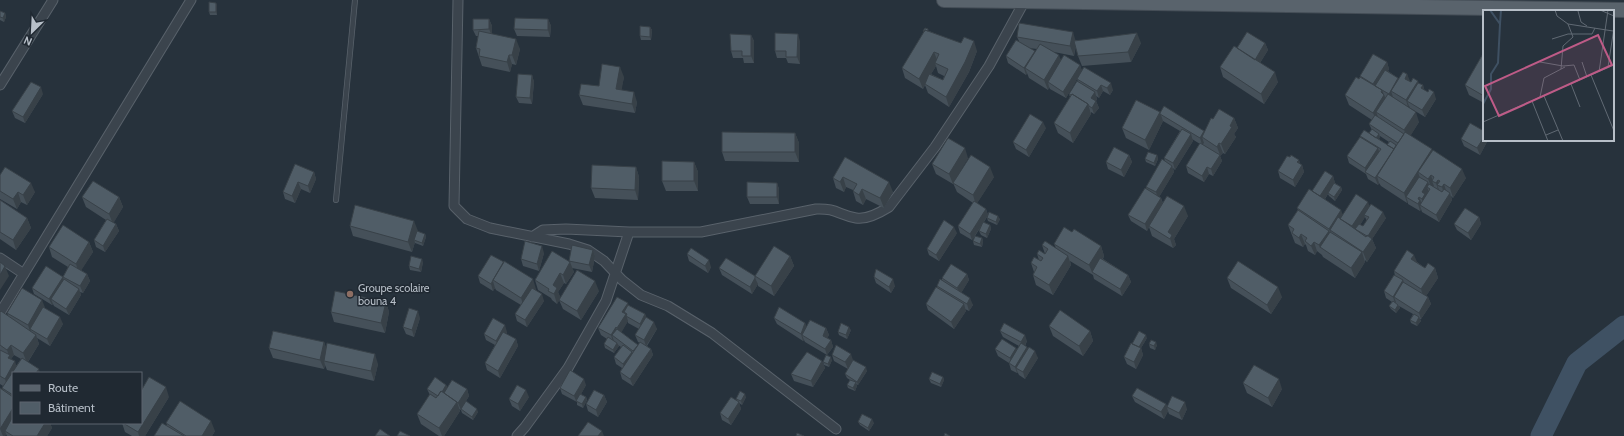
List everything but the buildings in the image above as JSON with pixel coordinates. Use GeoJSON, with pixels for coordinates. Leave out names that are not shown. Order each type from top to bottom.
{"type":"FeatureCollection","features":[{"type":"Feature","properties":{"kind":"main road"},"geometry":{"type":"LineString","coordinates":[[944,0],[1624,10]]}},
{"type":"Feature","properties":{"kind":"street"},"geometry":{"type":"LineString","coordinates":[[0,85],[53,0]]}},
{"type":"Feature","properties":{"kind":"street"},"geometry":{"type":"LineString","coordinates":[[0,313],[190,0]]}},
{"type":"Feature","properties":{"kind":"street"},"geometry":{"type":"LineString","coordinates":[[458,0],[454,206],[466,219],[490,228],[532,238],[569,244],[588,250],[604,261],[641,295],[668,306],[712,333],[836,429]]}},
{"type":"Feature","properties":{"kind":"street"},"geometry":{"type":"LineString","coordinates":[[532,238],[543,230],[566,229],[629,232],[701,232],[816,209],[830,208],[858,218],[879,213],[889,207],[935,147],[990,66],[1024,2]]}},
{"type":"Feature","properties":{"kind":"street"},"geometry":{"type":"LineString","coordinates":[[517,436],[526,427],[568,368],[606,301],[629,232]]}},
{"type":"Feature","properties":{"kind":"street"},"geometry":{"type":"LineString","coordinates":[[0,258],[24,274]]}},
{"type":"Feature","properties":{"kind":"lane"},"geometry":{"type":"LineString","coordinates":[[336,200],[355,0]]}},
{"type":"Feature","properties":{"kind":"waterway"},"geometry":{"type":"LineString","coordinates":[[1541,436],[1577,363],[1624,326]]}},
{"type":"Feature","properties":{"kind":"place","name":"Groupe scolaire bouna 4"},"geometry":{"type":"Point","coordinates":[350,294]}}]}
